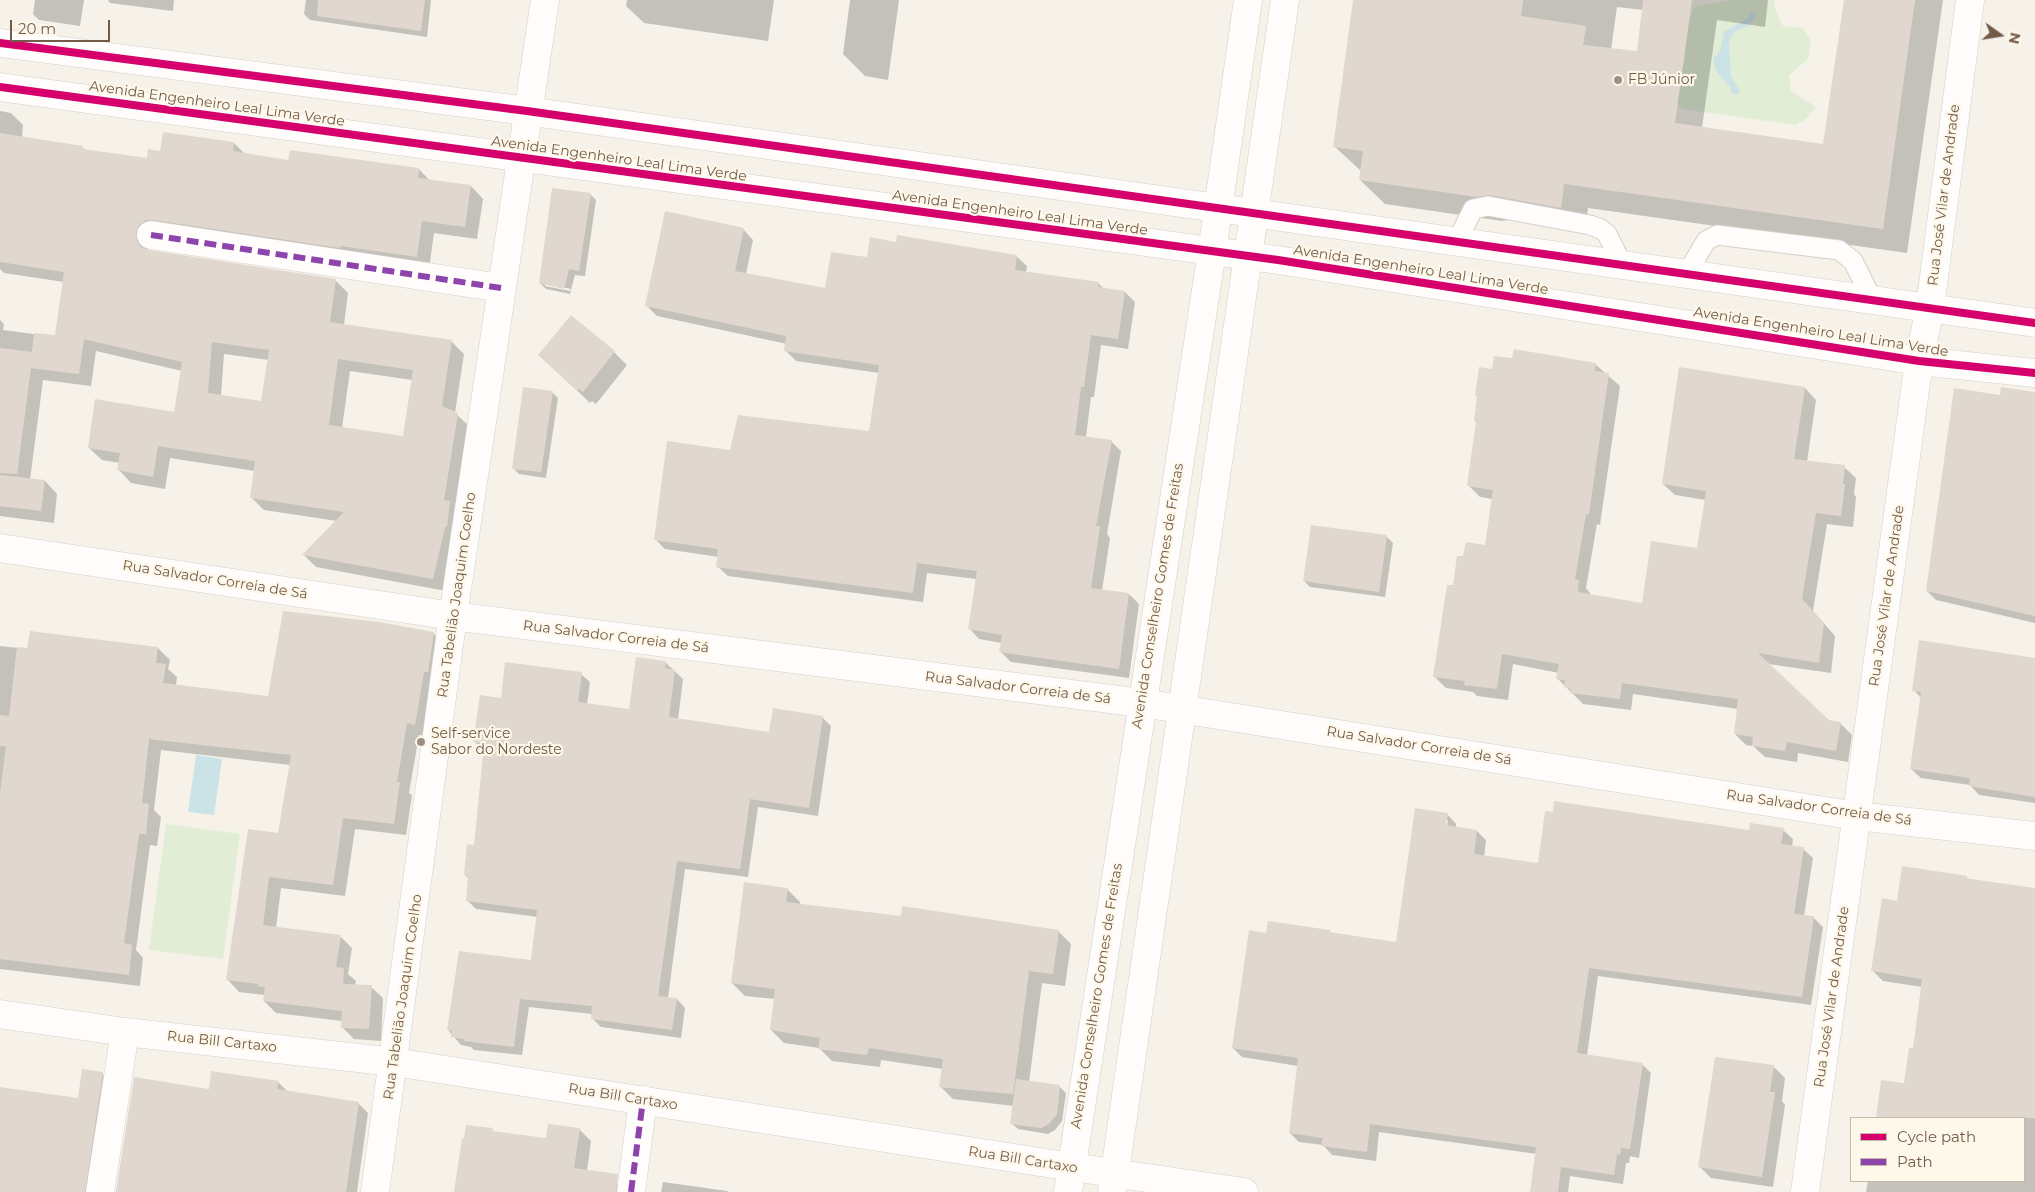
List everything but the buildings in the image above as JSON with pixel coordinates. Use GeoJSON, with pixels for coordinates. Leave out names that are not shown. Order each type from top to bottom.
{"type":"FeatureCollection","features":[{"type":"Feature","properties":{"kind":"street","name":"Rua Tabelião Joaquim Coelho"},"geometry":{"type":"LineString","coordinates":[[375,1192],[453,616],[545,0]]}},
{"type":"Feature","properties":{"kind":"street","name":"Avenida Conselheiro Gomes de Freitas"},"geometry":{"type":"LineString","coordinates":[[1070,1180],[1212,251],[1248,0]]}},
{"type":"Feature","properties":{"kind":"street"},"geometry":{"type":"LineString","coordinates":[[1113,1183],[1184,709],[1285,0]]}},
{"type":"Feature","properties":{"kind":"street","name":"Rua José Vilar de Andrade"},"geometry":{"type":"LineString","coordinates":[[1805,1192],[1919,361],[1930,308],[1970,0]]}},
{"type":"Feature","properties":{"kind":"street"},"geometry":{"type":"LineString","coordinates":[[0,42],[527,111],[2035,323]]}},
{"type":"Feature","properties":{"kind":"street","name":"Avenida Engenheiro Leal Lima Verde"},"geometry":{"type":"LineString","coordinates":[[0,87],[1248,256],[1919,361],[2035,373]]}},
{"type":"Feature","properties":{"kind":"street"},"geometry":{"type":"LineString","coordinates":[[151,235],[502,288]]}},
{"type":"Feature","properties":{"kind":"street","name":"Rua Salvador Correia de Sá"},"geometry":{"type":"LineString","coordinates":[[0,548],[453,616],[1142,703],[1857,816],[2035,836]]}},
{"type":"Feature","properties":{"kind":"street","name":"Rua Bill Cartaxo"},"geometry":{"type":"LineString","coordinates":[[0,1014],[125,1032],[394,1062],[643,1100],[1070,1180],[1244,1192]]}},
{"type":"Feature","properties":{"kind":"street"},"geometry":{"type":"LineString","coordinates":[[100,1192],[125,1032]]}},
{"type":"Feature","properties":{"kind":"street"},"geometry":{"type":"LineString","coordinates":[[631,1192],[643,1100]]}},
{"type":"Feature","properties":{"kind":"lane"},"geometry":{"type":"LineString","coordinates":[[1456,243],[1473,209],[1488,206],[1590,225],[1601,229],[1608,234],[1623,266]]}},
{"type":"Feature","properties":{"kind":"lane"},"geometry":{"type":"LineString","coordinates":[[1686,275],[1706,241],[1717,235],[1838,250],[1853,261],[1873,301]]}},
{"type":"Feature","properties":{"kind":"green space"},"geometry":{"type":"Polygon","coordinates":[[[1730,0],[1775,0],[1774,6],[1783,26],[1803,28],[1811,40],[1808,59],[1789,75],[1791,91],[1816,107],[1807,118],[1796,125],[1682,109],[1666,93],[1685,61],[1684,33],[1694,7],[1730,0]]]}},
{"type":"Feature","properties":{"kind":"green space"},"geometry":{"type":"Polygon","coordinates":[[[166,824],[240,834],[223,959],[149,950],[166,824]]]}},
{"type":"Feature","properties":{"kind":"water"},"geometry":{"type":"Polygon","coordinates":[[[1751,12],[1757,13],[1755,18],[1748,26],[1736,31],[1731,36],[1729,44],[1731,77],[1740,91],[1736,95],[1732,94],[1730,87],[1716,71],[1713,59],[1720,51],[1724,32],[1748,18],[1751,12]]]}},
{"type":"Feature","properties":{"kind":"water"},"geometry":{"type":"Polygon","coordinates":[[[196,755],[222,759],[214,815],[188,812],[196,755]]]}},
{"type":"Feature","properties":{"kind":"marked path"},"geometry":{"type":"LineString","coordinates":[[151,235],[501,288]]}},
{"type":"Feature","properties":{"kind":"marked path"},"geometry":{"type":"LineString","coordinates":[[631,1192],[643,1100]]}},
{"type":"Feature","properties":{"kind":"cycle path"},"geometry":{"type":"LineString","coordinates":[[0,43],[527,111],[2035,323]]}},
{"type":"Feature","properties":{"kind":"cycle path"},"geometry":{"type":"LineString","coordinates":[[0,87],[1278,260],[1919,361],[2035,373]]}},
{"type":"Feature","properties":{"kind":"place","name":"FB Júnior"},"geometry":{"type":"Point","coordinates":[1618,80]}},
{"type":"Feature","properties":{"kind":"place","name":"Self-service Sabor do Nordeste"},"geometry":{"type":"Point","coordinates":[421,742]}}]}
